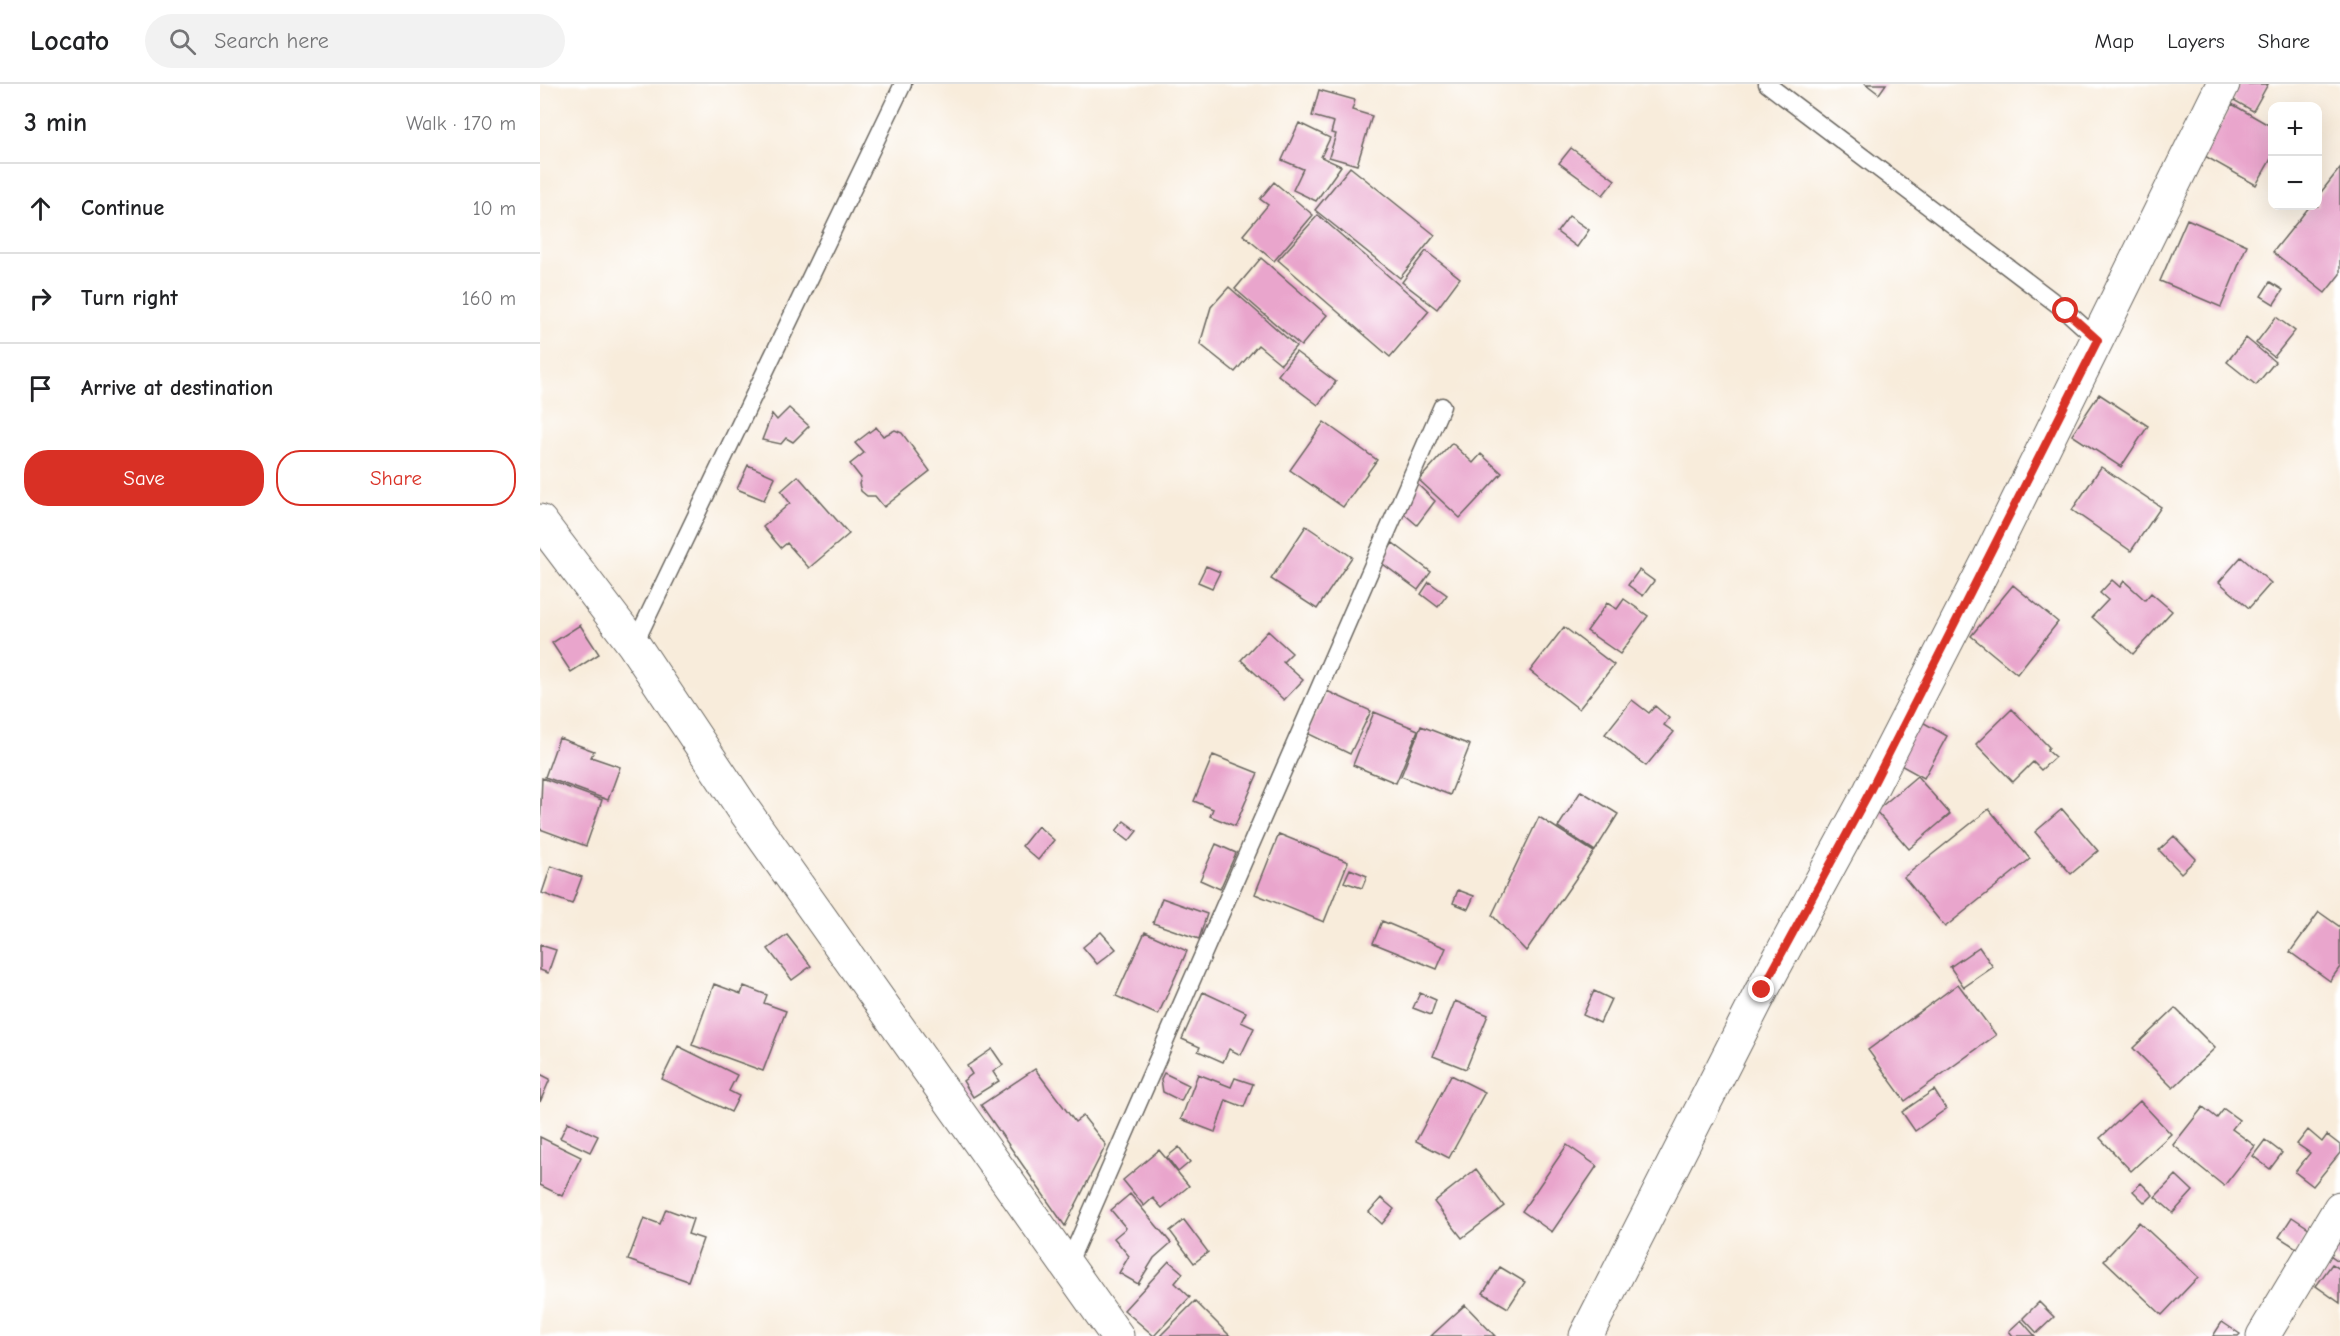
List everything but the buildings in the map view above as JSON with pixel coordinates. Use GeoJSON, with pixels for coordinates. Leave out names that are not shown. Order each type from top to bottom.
{"type":"FeatureCollection","features":[{"type":"Feature","properties":{"kind":"street"},"geometry":{"type":"LineString","coordinates":[[1586,1336],[1762,990],[1870,791],[1988,561],[2223,84]]}},
{"type":"Feature","properties":{"kind":"street"},"geometry":{"type":"LineString","coordinates":[[540,521],[634,645],[744,810],[1117,1336]]}},
{"type":"Feature","properties":{"kind":"street"},"geometry":{"type":"LineString","coordinates":[[2263,1336],[2340,1208]]}},
{"type":"Feature","properties":{"kind":"lane"},"geometry":{"type":"LineString","coordinates":[[634,645],[903,84]]}},
{"type":"Feature","properties":{"kind":"lane"},"geometry":{"type":"LineString","coordinates":[[1767,84],[2066,311],[2098,340]]}},
{"type":"Feature","properties":{"kind":"lane"},"geometry":{"type":"LineString","coordinates":[[1067,1267],[1442,406]]}},
{"type":"Feature","properties":{"kind":"route"},"geometry":{"type":"LineString","coordinates":[[1762,990],[1870,791],[2098,340],[2066,311]]}}]}
